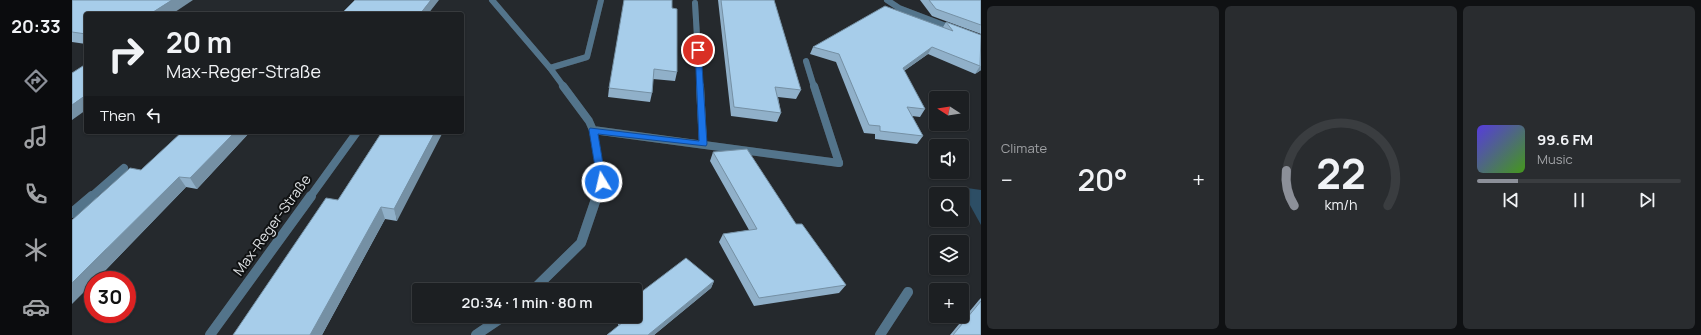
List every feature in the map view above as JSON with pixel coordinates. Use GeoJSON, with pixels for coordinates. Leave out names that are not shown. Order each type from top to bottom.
{"type":"FeatureCollection","features":[{"type":"Feature","properties":{"kind":"street"},"geometry":{"type":"LineString","coordinates":[[492,0],[550,68],[589,121],[593,130],[602,182],[581,243],[540,283]]}},
{"type":"Feature","properties":{"kind":"street"},"geometry":{"type":"LineString","coordinates":[[550,68],[587,57],[601,0]]}},
{"type":"Feature","properties":{"kind":"street"},"geometry":{"type":"LineString","coordinates":[[887,0],[899,8],[960,32]]}},
{"type":"Feature","properties":{"kind":"street"},"geometry":{"type":"LineString","coordinates":[[695,3],[703,144]]}},
{"type":"Feature","properties":{"kind":"street"},"geometry":{"type":"LineString","coordinates":[[593,130],[839,163],[806,60]]}},
{"type":"Feature","properties":{"kind":"street","name":"Max-Reger-Straße"},"geometry":{"type":"LineString","coordinates":[[210,335],[356,134]]}},
{"type":"Feature","properties":{"kind":"street"},"geometry":{"type":"LineString","coordinates":[[72,213],[124,168]]}},
{"type":"Feature","properties":{"kind":"street"},"geometry":{"type":"LineString","coordinates":[[880,335],[908,292]]}},
{"type":"Feature","properties":{"kind":"street"},"geometry":{"type":"LineString","coordinates":[[476,335],[494,323]]}},
{"type":"Feature","properties":{"kind":"shaded area"},"geometry":{"type":"Polygon","coordinates":[[[969,188],[981,190],[981,225],[969,203],[969,188]]]}},
{"type":"Feature","properties":{"kind":"building"},"geometry":{"type":"Polygon","coordinates":[[[72,0],[172,0],[153,12],[84,12],[84,34],[72,32],[72,0]]]}},
{"type":"Feature","properties":{"kind":"building"},"geometry":{"type":"Polygon","coordinates":[[[355,0],[431,0],[422,12],[343,12],[355,0]]]}},
{"type":"Feature","properties":{"kind":"building"},"geometry":{"type":"Polygon","coordinates":[[[624,0],[672,0],[672,8],[677,9],[677,72],[654,69],[652,93],[609,88],[624,0]]]}},
{"type":"Feature","properties":{"kind":"building"},"geometry":{"type":"Polygon","coordinates":[[[721,0],[774,0],[801,90],[775,87],[781,113],[734,107],[721,0]]]}},
{"type":"Feature","properties":{"kind":"building"},"geometry":{"type":"Polygon","coordinates":[[[929,0],[981,0],[981,25],[936,9],[929,0]]]}},
{"type":"Feature","properties":{"kind":"building"},"geometry":{"type":"Polygon","coordinates":[[[885,6],[953,31],[946,22],[981,35],[980,66],[932,47],[903,68],[925,109],[907,107],[923,136],[880,131],[880,126],[869,125],[839,54],[813,47],[885,6]]]}},
{"type":"Feature","properties":{"kind":"building"},"geometry":{"type":"Polygon","coordinates":[[[84,65],[84,96],[72,105],[72,73],[84,65]]]}},
{"type":"Feature","properties":{"kind":"building"},"geometry":{"type":"Polygon","coordinates":[[[180,134],[233,134],[190,178],[179,177],[72,283],[72,220],[130,168],[141,170],[180,134]]]}},
{"type":"Feature","properties":{"kind":"building"},"geometry":{"type":"Polygon","coordinates":[[[381,134],[434,134],[394,209],[381,207],[310,335],[233,335],[326,198],[338,200],[381,134]]]}},
{"type":"Feature","properties":{"kind":"building"},"geometry":{"type":"Polygon","coordinates":[[[747,149],[796,224],[802,224],[846,285],[759,298],[723,234],[757,229],[713,152],[747,149]]]}},
{"type":"Feature","properties":{"kind":"building"},"geometry":{"type":"Polygon","coordinates":[[[686,258],[714,281],[648,335],[607,335],[622,323],[642,323],[642,291],[686,258]]]}},
{"type":"Feature","properties":{"kind":"building"},"geometry":{"type":"Polygon","coordinates":[[[981,301],[981,335],[953,335],[963,323],[969,323],[969,316],[981,301]]]}},
{"type":"Feature","properties":{"kind":"route"},"geometry":{"type":"LineString","coordinates":[[602,182],[593,130],[703,144],[698,50]]}}]}
